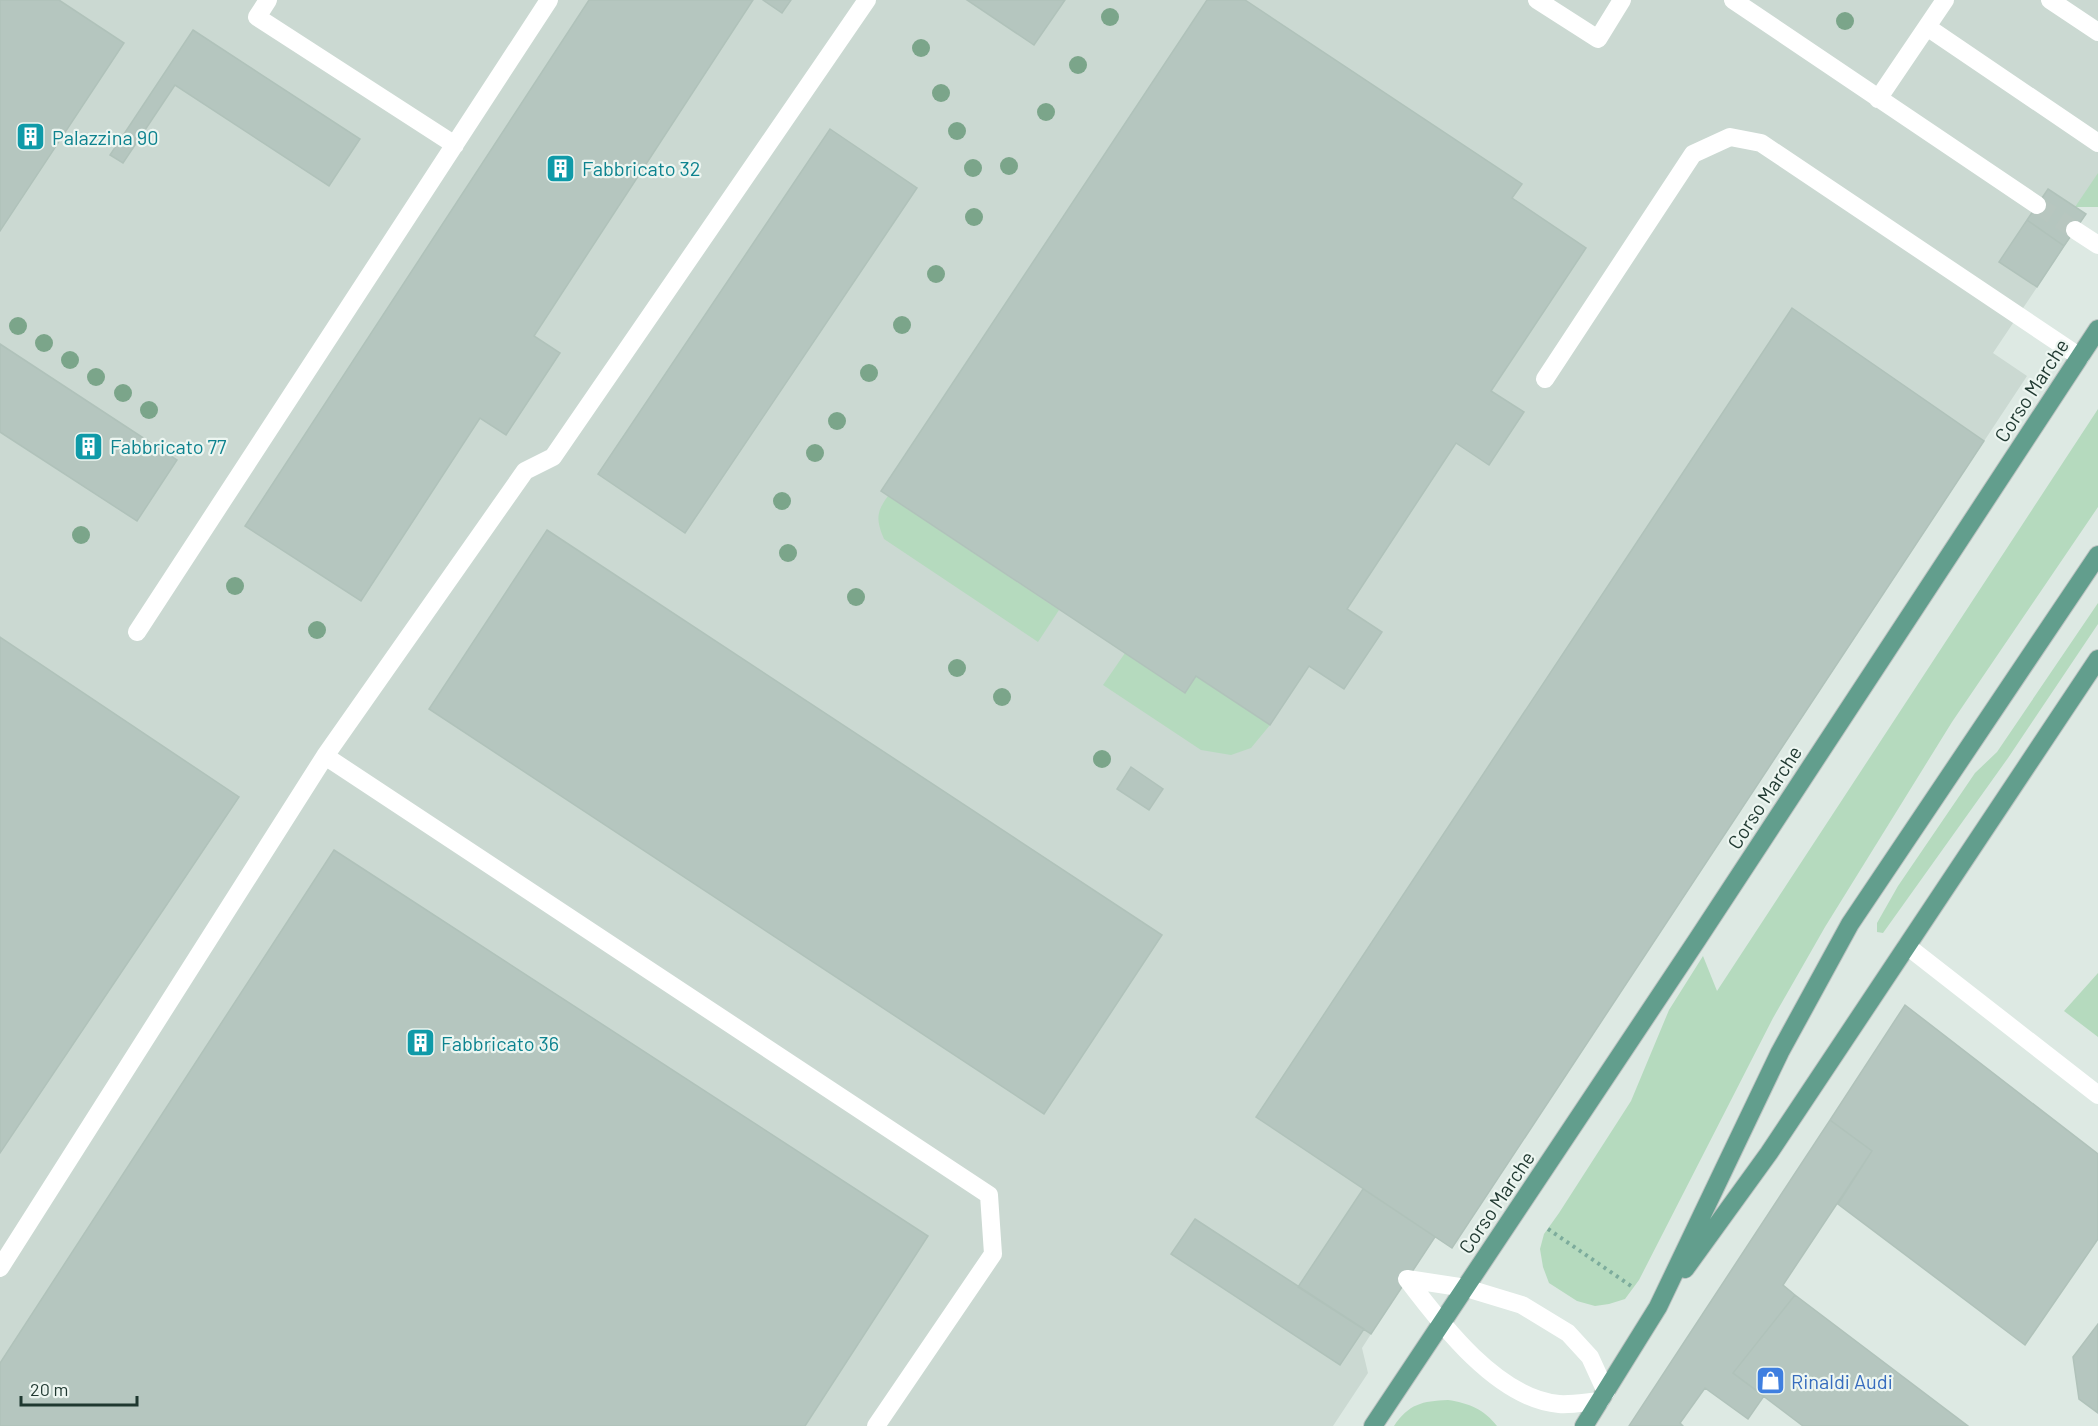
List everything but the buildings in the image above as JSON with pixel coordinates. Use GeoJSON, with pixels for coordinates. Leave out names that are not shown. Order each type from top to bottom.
{"type":"FeatureCollection","features":[{"type":"Feature","properties":{"kind":"main road","name":"Corso Marche"},"geometry":{"type":"LineString","coordinates":[[1373,1426],[1697,940],[2098,329]]}},
{"type":"Feature","properties":{"kind":"main road"},"geometry":{"type":"LineString","coordinates":[[1658,1307],[1780,1052],[1850,924],[2098,555]]}},
{"type":"Feature","properties":{"kind":"main road"},"geometry":{"type":"LineString","coordinates":[[1584,1426],[1658,1307],[1769,1153],[2098,660]]}},
{"type":"Feature","properties":{"kind":"street"},"geometry":{"type":"LineString","coordinates":[[268,0],[257,17],[455,145]]}},
{"type":"Feature","properties":{"kind":"street"},"geometry":{"type":"LineString","coordinates":[[137,632],[549,0]]}},
{"type":"Feature","properties":{"kind":"street"},"geometry":{"type":"LineString","coordinates":[[0,1268],[325,756],[525,471],[553,457],[867,0]]}},
{"type":"Feature","properties":{"kind":"street"},"geometry":{"type":"LineString","coordinates":[[1537,0],[1598,39],[1622,0]]}},
{"type":"Feature","properties":{"kind":"street"},"geometry":{"type":"LineString","coordinates":[[1733,0],[2037,205]]}},
{"type":"Feature","properties":{"kind":"street"},"geometry":{"type":"LineString","coordinates":[[1878,99],[1945,0]]}},
{"type":"Feature","properties":{"kind":"street"},"geometry":{"type":"LineString","coordinates":[[2050,0],[2098,32]]}},
{"type":"Feature","properties":{"kind":"street"},"geometry":{"type":"LineString","coordinates":[[1926,27],[2098,143]]}},
{"type":"Feature","properties":{"kind":"street"},"geometry":{"type":"LineString","coordinates":[[1545,379],[1693,154],[1730,138],[1761,143],[2080,357]]}},
{"type":"Feature","properties":{"kind":"street"},"geometry":{"type":"LineString","coordinates":[[2075,230],[2098,245]]}},
{"type":"Feature","properties":{"kind":"street"},"geometry":{"type":"LineString","coordinates":[[325,756],[989,1195],[993,1254],[876,1426]]}},
{"type":"Feature","properties":{"kind":"street"},"geometry":{"type":"LineString","coordinates":[[1907,946],[2098,1095]]}},
{"type":"Feature","properties":{"kind":"street"},"geometry":{"type":"LineString","coordinates":[[1407,1279],[1466,1288],[1522,1305],[1568,1333],[1590,1358],[1603,1397],[1560,1405],[1527,1397],[1484,1368],[1441,1324],[1407,1279]]}},
{"type":"Feature","properties":{"kind":"path"},"geometry":{"type":"LineString","coordinates":[[1548,1229],[1634,1288]]}},
{"type":"Feature","properties":{"kind":"shaded area"},"geometry":{"type":"Polygon","coordinates":[[[0,0],[2098,0],[2098,174],[2076,207],[2086,214],[1993,353],[2027,376],[1452,1248],[1435,1237],[1362,1348],[1368,1373],[1333,1426],[0,1426],[0,0]]]}},
{"type":"Feature","properties":{"kind":"green space"},"geometry":{"type":"Polygon","coordinates":[[[2098,173],[2098,207],[2075,207],[2098,173]]]}},
{"type":"Feature","properties":{"kind":"green space"},"geometry":{"type":"Polygon","coordinates":[[[2098,409],[2098,507],[1952,722],[1825,927],[1773,1018],[1639,1280],[1625,1299],[1595,1306],[1577,1301],[1549,1283],[1540,1249],[1544,1234],[1631,1101],[1669,1010],[1703,956],[1717,991],[2098,409]]]}},
{"type":"Feature","properties":{"kind":"green space"},"geometry":{"type":"Polygon","coordinates":[[[888,496],[1059,610],[1038,642],[884,539],[879,512],[888,496]]]}},
{"type":"Feature","properties":{"kind":"green space"},"geometry":{"type":"Polygon","coordinates":[[[2098,603],[2098,624],[2008,758],[1883,933],[1877,932],[1877,923],[1898,886],[1975,773],[1997,752],[2098,603]]]}},
{"type":"Feature","properties":{"kind":"green space"},"geometry":{"type":"Polygon","coordinates":[[[1125,653],[1184,693],[1196,676],[1270,725],[1251,748],[1231,755],[1201,750],[1103,685],[1125,653]]]}},
{"type":"Feature","properties":{"kind":"green space"},"geometry":{"type":"Polygon","coordinates":[[[2098,973],[2098,1037],[2064,1011],[2098,973]]]}},
{"type":"Feature","properties":{"kind":"green space"},"geometry":{"type":"Polygon","coordinates":[[[1448,1400],[1475,1408],[1487,1415],[1497,1426],[1394,1426],[1405,1413],[1417,1405],[1448,1400]]]}},
{"type":"Feature","properties":{"kind":"tunnel"},"geometry":{"type":"LineString","coordinates":[[2037,205],[2075,230]]}},
{"type":"Feature","properties":{"kind":"place","name":"Palazzina 90"},"geometry":{"type":"Point","coordinates":[31,137]}},
{"type":"Feature","properties":{"kind":"place","name":"Fabbricato 32"},"geometry":{"type":"Point","coordinates":[561,168]}},
{"type":"Feature","properties":{"kind":"place","name":"Fabbricato 77"},"geometry":{"type":"Point","coordinates":[89,446]}},
{"type":"Feature","properties":{"kind":"place","name":"Fabbricato 36"},"geometry":{"type":"Point","coordinates":[420,1043]}},
{"type":"Feature","properties":{"kind":"place","name":"Rinaldi Audi"},"geometry":{"type":"Point","coordinates":[1770,1381]}}]}
